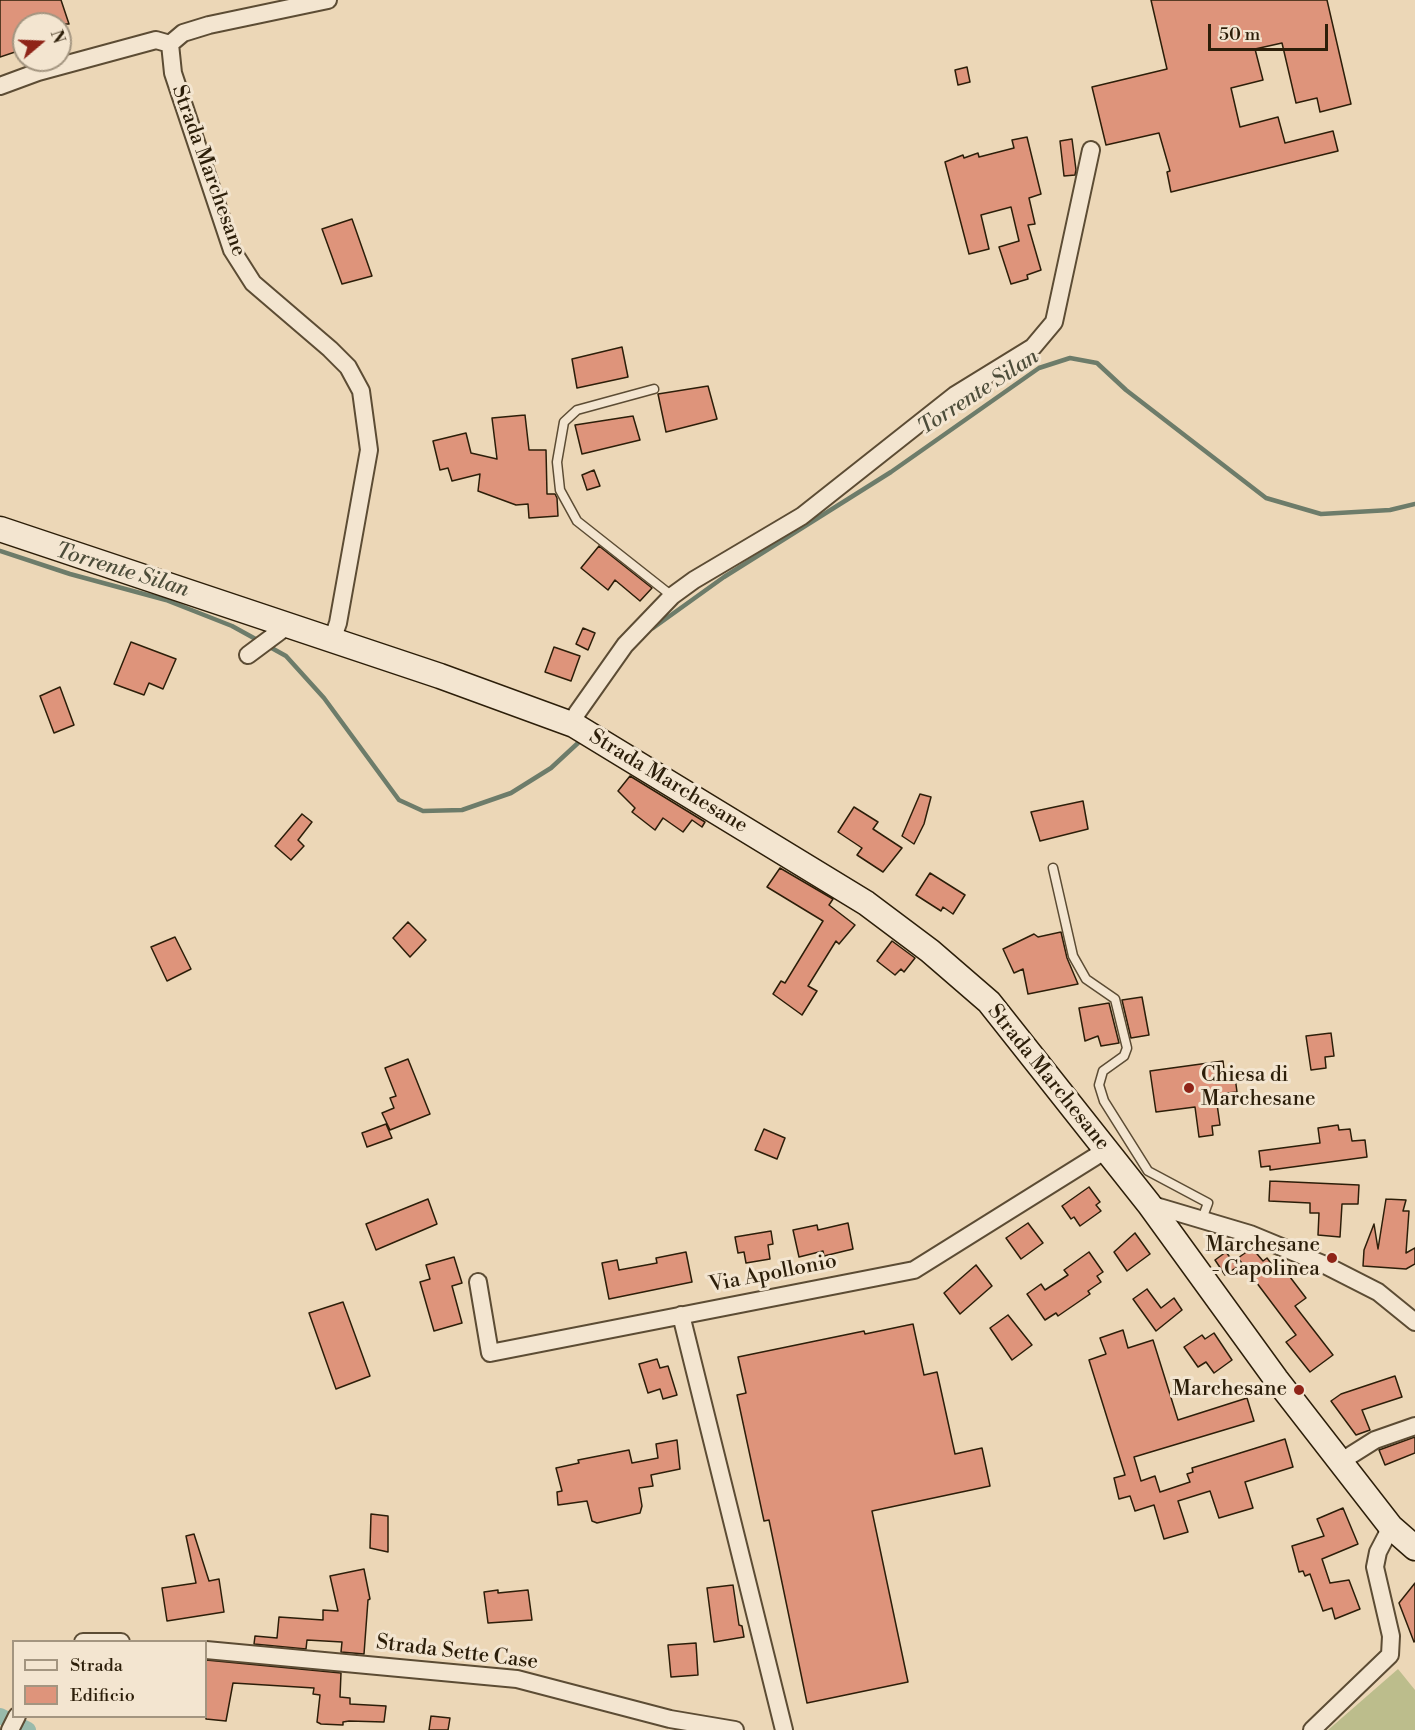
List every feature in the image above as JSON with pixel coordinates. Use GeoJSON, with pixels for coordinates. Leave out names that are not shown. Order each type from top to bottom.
{"type":"FeatureCollection","features":[{"type":"Feature","properties":{"kind":"main road","name":"Strada Marchesane"},"geometry":{"type":"LineString","coordinates":[[0,530],[332,640],[574,725],[866,903],[930,951],[989,1002],[1149,1203],[1269,1370],[1390,1527],[1415,1548]]}},
{"type":"Feature","properties":{"kind":"street"},"geometry":{"type":"LineString","coordinates":[[0,86],[38,72],[156,40],[170,44],[183,33],[209,25],[328,0]]}},
{"type":"Feature","properties":{"kind":"street","name":"Strada Marchesane"},"geometry":{"type":"LineString","coordinates":[[170,44],[173,73],[232,250],[253,284],[336,355],[348,367],[361,391],[369,450],[340,612],[332,640]]}},
{"type":"Feature","properties":{"kind":"street","name":"Strada Marchesane"},"geometry":{"type":"LineString","coordinates":[[574,725],[577,713],[625,645],[672,596],[694,580],[802,516],[955,395],[1033,347],[1054,322],[1091,150]]}},
{"type":"Feature","properties":{"kind":"street"},"geometry":{"type":"LineString","coordinates":[[248,656],[287,626]]}},
{"type":"Feature","properties":{"kind":"street","name":"Via Apollonio"},"geometry":{"type":"LineString","coordinates":[[478,1282],[490,1353],[914,1270],[1106,1150]]}},
{"type":"Feature","properties":{"kind":"street"},"geometry":{"type":"LineString","coordinates":[[1149,1203],[1250,1234],[1325,1265],[1378,1292],[1415,1322]]}},
{"type":"Feature","properties":{"kind":"street"},"geometry":{"type":"LineString","coordinates":[[681,1315],[784,1730]]}},
{"type":"Feature","properties":{"kind":"street"},"geometry":{"type":"LineString","coordinates":[[1340,1462],[1375,1440],[1415,1426]]}},
{"type":"Feature","properties":{"kind":"street"},"geometry":{"type":"LineString","coordinates":[[1312,1730],[1390,1655],[1391,1636],[1375,1568],[1378,1552],[1390,1527]]}},
{"type":"Feature","properties":{"kind":"street","name":"Strada Sette Case"},"geometry":{"type":"LineString","coordinates":[[207,1650],[517,1679],[670,1719],[735,1730]]}},
{"type":"Feature","properties":{"kind":"lane"},"geometry":{"type":"LineString","coordinates":[[654,389],[577,410],[564,422],[557,462],[561,490],[577,521],[672,596]]}},
{"type":"Feature","properties":{"kind":"lane"},"geometry":{"type":"LineString","coordinates":[[1053,868],[1073,956],[1086,979],[1115,999],[1127,1048],[1124,1056],[1103,1071],[1100,1085],[1104,1101],[1148,1171],[1208,1203],[1202,1219]]}},
{"type":"Feature","properties":{"kind":"green space"},"geometry":{"type":"Polygon","coordinates":[[[1398,1669],[1415,1690],[1415,1730],[1328,1730],[1398,1669]]]}},
{"type":"Feature","properties":{"kind":"building"},"geometry":{"type":"Polygon","coordinates":[[[0,0],[61,0],[65,12],[12,12],[12,53],[0,57],[0,0]]]}},
{"type":"Feature","properties":{"kind":"building"},"geometry":{"type":"Polygon","coordinates":[[[1151,0],[1327,0],[1351,104],[1320,112],[1317,98],[1296,103],[1282,43],[1255,49],[1263,80],[1231,88],[1240,127],[1278,117],[1285,143],[1333,131],[1338,151],[1171,192],[1167,172],[1170,171],[1159,133],[1106,145],[1092,87],[1167,69],[1151,0]]]}},
{"type":"Feature","properties":{"kind":"building"},"geometry":{"type":"Polygon","coordinates":[[[967,67],[970,82],[958,85],[955,70],[967,67]]]}},
{"type":"Feature","properties":{"kind":"building"},"geometry":{"type":"Polygon","coordinates":[[[1027,137],[1041,194],[1029,198],[1035,224],[1028,225],[1041,270],[1027,275],[1028,279],[1011,284],[999,247],[1019,241],[1011,207],[981,215],[989,249],[969,254],[945,162],[963,155],[964,158],[978,153],[979,157],[1014,148],[1012,140],[1027,137]]]}},
{"type":"Feature","properties":{"kind":"building"},"geometry":{"type":"Polygon","coordinates":[[[1072,139],[1075,175],[1064,176],[1060,141],[1072,139]]]}},
{"type":"Feature","properties":{"kind":"building"},"geometry":{"type":"Polygon","coordinates":[[[352,219],[372,276],[342,284],[322,229],[352,219]]]}},
{"type":"Feature","properties":{"kind":"building"},"geometry":{"type":"Polygon","coordinates":[[[622,347],[628,377],[577,388],[572,359],[622,347]]]}},
{"type":"Feature","properties":{"kind":"building"},"geometry":{"type":"Polygon","coordinates":[[[708,386],[717,419],[666,432],[658,394],[708,386]]]}},
{"type":"Feature","properties":{"kind":"building"},"geometry":{"type":"Polygon","coordinates":[[[525,415],[529,450],[546,450],[547,494],[555,494],[557,498],[558,516],[529,518],[528,504],[516,505],[478,491],[480,474],[452,481],[448,468],[440,470],[433,441],[466,433],[471,453],[497,459],[492,418],[525,415]]]}},
{"type":"Feature","properties":{"kind":"building"},"geometry":{"type":"Polygon","coordinates":[[[633,416],[640,440],[582,454],[575,425],[633,416]]]}},
{"type":"Feature","properties":{"kind":"building"},"geometry":{"type":"Polygon","coordinates":[[[594,470],[600,486],[587,490],[582,475],[594,470]]]}},
{"type":"Feature","properties":{"kind":"building"},"geometry":{"type":"Polygon","coordinates":[[[599,546],[652,588],[640,601],[615,580],[608,590],[581,568],[599,546]]]}},
{"type":"Feature","properties":{"kind":"building"},"geometry":{"type":"Polygon","coordinates":[[[583,628],[595,633],[588,650],[576,644],[583,628]]]}},
{"type":"Feature","properties":{"kind":"building"},"geometry":{"type":"Polygon","coordinates":[[[131,642],[176,659],[163,689],[149,683],[144,695],[114,684],[131,642]]]}},
{"type":"Feature","properties":{"kind":"building"},"geometry":{"type":"Polygon","coordinates":[[[554,647],[580,656],[571,681],[545,672],[554,647]]]}},
{"type":"Feature","properties":{"kind":"building"},"geometry":{"type":"Polygon","coordinates":[[[60,687],[74,725],[54,733],[40,696],[60,687]]]}},
{"type":"Feature","properties":{"kind":"building"},"geometry":{"type":"Polygon","coordinates":[[[630,776],[705,822],[702,827],[692,820],[683,832],[663,818],[655,830],[632,812],[635,808],[618,791],[630,776]]]}},
{"type":"Feature","properties":{"kind":"building"},"geometry":{"type":"Polygon","coordinates":[[[920,794],[931,797],[924,824],[914,844],[902,836],[920,794]]]}},
{"type":"Feature","properties":{"kind":"building"},"geometry":{"type":"Polygon","coordinates":[[[1083,801],[1088,829],[1040,841],[1031,812],[1083,801]]]}},
{"type":"Feature","properties":{"kind":"building"},"geometry":{"type":"Polygon","coordinates":[[[854,807],[878,822],[873,829],[902,848],[883,872],[857,855],[862,848],[838,832],[854,807]]]}},
{"type":"Feature","properties":{"kind":"building"},"geometry":{"type":"Polygon","coordinates":[[[302,814],[312,822],[298,840],[304,846],[291,860],[275,846],[302,814]]]}},
{"type":"Feature","properties":{"kind":"building"},"geometry":{"type":"Polygon","coordinates":[[[780,868],[833,899],[829,905],[855,925],[839,944],[836,941],[808,986],[817,991],[802,1015],[773,994],[781,981],[785,983],[823,921],[767,887],[780,868]]]}},
{"type":"Feature","properties":{"kind":"building"},"geometry":{"type":"Polygon","coordinates":[[[930,873],[965,895],[953,914],[943,907],[941,911],[916,895],[930,873]]]}},
{"type":"Feature","properties":{"kind":"building"},"geometry":{"type":"Polygon","coordinates":[[[408,922],[426,940],[410,957],[393,938],[408,922]]]}},
{"type":"Feature","properties":{"kind":"building"},"geometry":{"type":"Polygon","coordinates":[[[1061,932],[1067,958],[1078,984],[1028,994],[1023,969],[1014,973],[1003,949],[1034,934],[1038,937],[1061,932]]]}},
{"type":"Feature","properties":{"kind":"building"},"geometry":{"type":"Polygon","coordinates":[[[175,937],[191,969],[167,981],[151,947],[175,937]]]}},
{"type":"Feature","properties":{"kind":"building"},"geometry":{"type":"Polygon","coordinates":[[[892,941],[915,958],[904,972],[901,969],[895,975],[877,961],[892,941]]]}},
{"type":"Feature","properties":{"kind":"building"},"geometry":{"type":"Polygon","coordinates":[[[1142,997],[1149,1035],[1131,1038],[1122,1000],[1142,997]]]}},
{"type":"Feature","properties":{"kind":"building"},"geometry":{"type":"Polygon","coordinates":[[[1109,1003],[1119,1043],[1101,1046],[1098,1036],[1085,1041],[1079,1008],[1109,1003]]]}},
{"type":"Feature","properties":{"kind":"building"},"geometry":{"type":"Polygon","coordinates":[[[1331,1033],[1334,1056],[1325,1057],[1326,1068],[1311,1070],[1306,1036],[1331,1033]]]}},
{"type":"Feature","properties":{"kind":"building"},"geometry":{"type":"Polygon","coordinates":[[[408,1059],[430,1114],[390,1130],[382,1113],[394,1108],[390,1098],[396,1096],[385,1068],[408,1059]]]}},
{"type":"Feature","properties":{"kind":"building","name":"Chiesa di Marchesane"},"geometry":{"type":"Polygon","coordinates":[[[1223,1061],[1225,1078],[1235,1077],[1237,1092],[1227,1093],[1229,1102],[1217,1104],[1220,1125],[1212,1126],[1213,1135],[1199,1137],[1195,1107],[1156,1112],[1150,1071],[1223,1061]]]}},
{"type":"Feature","properties":{"kind":"building"},"geometry":{"type":"Polygon","coordinates":[[[386,1124],[392,1138],[367,1147],[362,1133],[386,1124]]]}},
{"type":"Feature","properties":{"kind":"building"},"geometry":{"type":"Polygon","coordinates":[[[1338,1125],[1339,1130],[1350,1129],[1352,1141],[1365,1140],[1367,1157],[1270,1170],[1270,1166],[1261,1167],[1259,1151],[1320,1143],[1318,1128],[1338,1125]]]}},
{"type":"Feature","properties":{"kind":"building"},"geometry":{"type":"Polygon","coordinates":[[[764,1129],[785,1138],[777,1159],[755,1150],[764,1129]]]}},
{"type":"Feature","properties":{"kind":"building"},"geometry":{"type":"Polygon","coordinates":[[[1270,1181],[1359,1185],[1358,1204],[1342,1204],[1340,1237],[1318,1235],[1319,1213],[1310,1213],[1310,1203],[1269,1201],[1270,1181]]]}},
{"type":"Feature","properties":{"kind":"building"},"geometry":{"type":"Polygon","coordinates":[[[1089,1187],[1100,1202],[1096,1205],[1101,1211],[1080,1226],[1074,1217],[1071,1219],[1062,1206],[1089,1187]]]}},
{"type":"Feature","properties":{"kind":"building"},"geometry":{"type":"Polygon","coordinates":[[[428,1199],[437,1224],[376,1250],[366,1224],[428,1199]]]}},
{"type":"Feature","properties":{"kind":"building"},"geometry":{"type":"Polygon","coordinates":[[[1386,1199],[1406,1200],[1403,1211],[1409,1211],[1406,1253],[1415,1248],[1415,1264],[1406,1269],[1363,1266],[1364,1250],[1374,1224],[1378,1249],[1386,1199]]]}},
{"type":"Feature","properties":{"kind":"building"},"geometry":{"type":"Polygon","coordinates":[[[848,1223],[853,1249],[824,1256],[823,1251],[799,1257],[793,1230],[817,1225],[818,1230],[848,1223]]]}},
{"type":"Feature","properties":{"kind":"building"},"geometry":{"type":"Polygon","coordinates":[[[1028,1223],[1043,1243],[1021,1259],[1006,1238],[1028,1223]]]}},
{"type":"Feature","properties":{"kind":"building"},"geometry":{"type":"Polygon","coordinates":[[[771,1231],[773,1244],[768,1245],[770,1259],[746,1263],[744,1252],[738,1253],[735,1237],[771,1231]]]}},
{"type":"Feature","properties":{"kind":"building"},"geometry":{"type":"Polygon","coordinates":[[[1135,1233],[1150,1254],[1127,1271],[1114,1252],[1135,1233]]]}},
{"type":"Feature","properties":{"kind":"building"},"geometry":{"type":"Polygon","coordinates":[[[1252,1248],[1263,1261],[1267,1258],[1279,1274],[1285,1269],[1306,1298],[1295,1306],[1333,1355],[1310,1372],[1286,1342],[1296,1335],[1238,1258],[1252,1248]]]}},
{"type":"Feature","properties":{"kind":"building"},"geometry":{"type":"Polygon","coordinates":[[[686,1252],[692,1282],[609,1299],[602,1263],[617,1260],[619,1270],[657,1263],[656,1258],[686,1252]]]}},
{"type":"Feature","properties":{"kind":"building"},"geometry":{"type":"Polygon","coordinates":[[[1089,1252],[1103,1272],[1097,1276],[1101,1282],[1088,1291],[1090,1294],[1058,1316],[1056,1313],[1045,1320],[1027,1294],[1041,1284],[1045,1290],[1068,1275],[1064,1270],[1089,1252]]]}},
{"type":"Feature","properties":{"kind":"building"},"geometry":{"type":"Polygon","coordinates":[[[1226,1252],[1237,1267],[1225,1275],[1215,1260],[1226,1252]]]}},
{"type":"Feature","properties":{"kind":"building"},"geometry":{"type":"Polygon","coordinates":[[[454,1257],[462,1283],[452,1286],[462,1323],[434,1331],[420,1282],[430,1279],[426,1265],[454,1257]]]}},
{"type":"Feature","properties":{"kind":"building"},"geometry":{"type":"Polygon","coordinates":[[[976,1265],[992,1286],[960,1314],[944,1293],[976,1265]]]}},
{"type":"Feature","properties":{"kind":"building"},"geometry":{"type":"Polygon","coordinates":[[[1147,1289],[1161,1308],[1174,1298],[1182,1310],[1156,1331],[1133,1299],[1147,1289]]]}},
{"type":"Feature","properties":{"kind":"building"},"geometry":{"type":"Polygon","coordinates":[[[343,1302],[370,1376],[336,1389],[309,1313],[343,1302]]]}},
{"type":"Feature","properties":{"kind":"building"},"geometry":{"type":"Polygon","coordinates":[[[1008,1315],[1032,1345],[1012,1360],[990,1328],[1008,1315]]]}},
{"type":"Feature","properties":{"kind":"building"},"geometry":{"type":"Polygon","coordinates":[[[913,1324],[924,1375],[937,1372],[955,1454],[982,1448],[990,1486],[872,1511],[908,1682],[807,1703],[769,1520],[764,1521],[737,1395],[746,1393],[738,1357],[864,1331],[865,1334],[913,1324]]]}},
{"type":"Feature","properties":{"kind":"building"},"geometry":{"type":"Polygon","coordinates":[[[1123,1330],[1128,1348],[1153,1340],[1178,1420],[1247,1398],[1254,1421],[1134,1457],[1141,1481],[1155,1476],[1160,1492],[1190,1482],[1187,1474],[1193,1472],[1192,1468],[1285,1439],[1293,1467],[1245,1482],[1253,1508],[1219,1518],[1210,1491],[1178,1501],[1188,1532],[1164,1539],[1154,1505],[1135,1511],[1130,1496],[1119,1499],[1114,1478],[1125,1475],[1089,1360],[1106,1354],[1100,1338],[1123,1330]]]}},
{"type":"Feature","properties":{"kind":"building"},"geometry":{"type":"Polygon","coordinates":[[[1214,1333],[1232,1360],[1214,1373],[1206,1362],[1198,1367],[1184,1347],[1202,1335],[1205,1339],[1214,1333]]]}},
{"type":"Feature","properties":{"kind":"building"},"geometry":{"type":"Polygon","coordinates":[[[657,1359],[660,1368],[668,1366],[677,1395],[663,1399],[660,1389],[648,1393],[639,1364],[657,1359]]]}},
{"type":"Feature","properties":{"kind":"building"},"geometry":{"type":"Polygon","coordinates":[[[1395,1376],[1402,1397],[1362,1410],[1370,1430],[1356,1435],[1331,1401],[1341,1394],[1395,1376]]]}},
{"type":"Feature","properties":{"kind":"building"},"geometry":{"type":"Polygon","coordinates":[[[1415,1437],[1415,1453],[1385,1465],[1379,1450],[1415,1437]]]}},
{"type":"Feature","properties":{"kind":"building"},"geometry":{"type":"Polygon","coordinates":[[[677,1440],[680,1469],[651,1475],[653,1486],[639,1488],[642,1506],[640,1513],[597,1523],[592,1521],[587,1501],[558,1505],[557,1492],[562,1491],[556,1468],[579,1463],[578,1460],[629,1450],[632,1463],[658,1458],[656,1444],[677,1440]]]}},
{"type":"Feature","properties":{"kind":"building"},"geometry":{"type":"Polygon","coordinates":[[[1343,1508],[1358,1544],[1322,1559],[1330,1583],[1349,1580],[1360,1609],[1335,1619],[1332,1608],[1323,1611],[1310,1574],[1305,1576],[1303,1571],[1299,1572],[1292,1546],[1324,1536],[1317,1519],[1343,1508]]]}},
{"type":"Feature","properties":{"kind":"building"},"geometry":{"type":"Polygon","coordinates":[[[371,1514],[388,1516],[388,1552],[370,1548],[371,1514]]]}},
{"type":"Feature","properties":{"kind":"building"},"geometry":{"type":"Polygon","coordinates":[[[194,1534],[209,1581],[219,1579],[224,1612],[167,1621],[162,1588],[196,1583],[186,1536],[194,1534]]]}},
{"type":"Feature","properties":{"kind":"building"},"geometry":{"type":"Polygon","coordinates":[[[364,1569],[370,1599],[368,1600],[364,1654],[341,1652],[342,1642],[307,1640],[306,1649],[254,1644],[255,1636],[277,1638],[279,1617],[323,1620],[323,1610],[338,1611],[330,1576],[364,1569]]]}},
{"type":"Feature","properties":{"kind":"building"},"geometry":{"type":"Polygon","coordinates":[[[1415,1583],[1415,1641],[1414,1642],[1399,1603],[1415,1583]]]}},
{"type":"Feature","properties":{"kind":"building"},"geometry":{"type":"Polygon","coordinates":[[[733,1585],[739,1625],[742,1626],[744,1637],[714,1642],[707,1588],[733,1585]]]}},
{"type":"Feature","properties":{"kind":"building"},"geometry":{"type":"Polygon","coordinates":[[[498,1590],[498,1593],[528,1590],[532,1620],[488,1623],[484,1592],[498,1590]]]}},
{"type":"Feature","properties":{"kind":"building"},"geometry":{"type":"Polygon","coordinates":[[[696,1643],[698,1675],[671,1677],[668,1645],[696,1643]]]}},
{"type":"Feature","properties":{"kind":"building"},"geometry":{"type":"Polygon","coordinates":[[[207,1660],[341,1673],[340,1697],[350,1698],[350,1704],[386,1706],[384,1722],[349,1721],[343,1722],[343,1725],[321,1724],[317,1722],[320,1695],[313,1694],[314,1688],[233,1683],[226,1721],[206,1719],[207,1660]]]}},
{"type":"Feature","properties":{"kind":"building"},"geometry":{"type":"Polygon","coordinates":[[[431,1716],[450,1718],[448,1730],[429,1730],[431,1716]]]}},
{"type":"Feature","properties":{"kind":"waterway","name":"Torrente Silan"},"geometry":{"type":"LineString","coordinates":[[653,628],[724,577],[891,472],[1039,368],[1070,358],[1097,363],[1126,390],[1266,498],[1321,514],[1390,510],[1415,504]]}},
{"type":"Feature","properties":{"kind":"waterway","name":"Torrente Silan"},"geometry":{"type":"LineString","coordinates":[[0,551],[70,574],[166,600],[232,626],[261,642]]}},
{"type":"Feature","properties":{"kind":"waterway"},"geometry":{"type":"LineString","coordinates":[[268,646],[286,656],[324,698],[399,800],[423,811],[462,810],[511,793],[551,768],[578,743]]}},
{"type":"Feature","properties":{"kind":"waterway"},"geometry":{"type":"LineString","coordinates":[[0,1716],[28,1730]]}},
{"type":"Feature","properties":{"kind":"place","name":"Chiesa di Marchesane"},"geometry":{"type":"Point","coordinates":[1189,1088]}},
{"type":"Feature","properties":{"kind":"place","name":"Marchesane - Capolinea"},"geometry":{"type":"Point","coordinates":[1332,1258]}},
{"type":"Feature","properties":{"kind":"place","name":"Marchesane"},"geometry":{"type":"Point","coordinates":[1299,1390]}}]}
